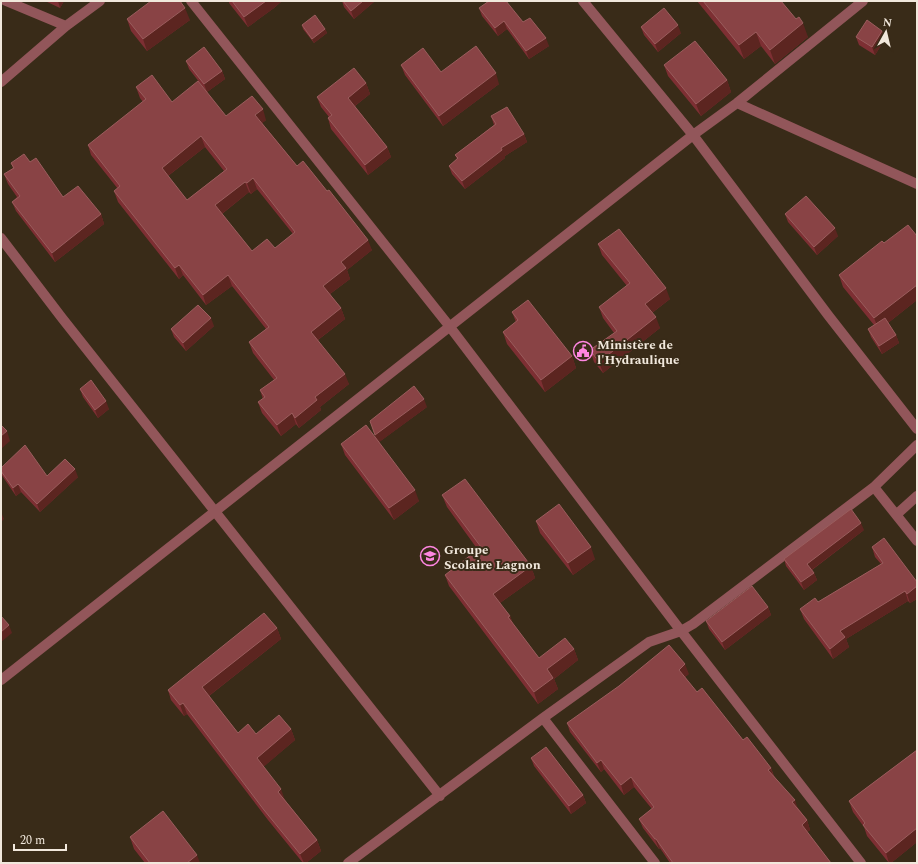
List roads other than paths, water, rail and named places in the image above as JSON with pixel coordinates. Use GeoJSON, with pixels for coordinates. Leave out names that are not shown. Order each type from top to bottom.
{"type":"FeatureCollection","features":[{"type":"Feature","properties":{"kind":"street"},"geometry":{"type":"LineString","coordinates":[[6,1],[66,26]]}},
{"type":"Feature","properties":{"kind":"street"},"geometry":{"type":"LineString","coordinates":[[1,82],[66,26],[100,1]]}},
{"type":"Feature","properties":{"kind":"street"},"geometry":{"type":"LineString","coordinates":[[191,1],[450,327],[681,631],[861,863]]}},
{"type":"Feature","properties":{"kind":"street"},"geometry":{"type":"LineString","coordinates":[[583,1],[693,135],[828,315],[917,429]]}},
{"type":"Feature","properties":{"kind":"street"},"geometry":{"type":"LineString","coordinates":[[1,680],[693,135],[737,103],[863,1]]}},
{"type":"Feature","properties":{"kind":"street"},"geometry":{"type":"LineString","coordinates":[[737,103],[917,184]]}},
{"type":"Feature","properties":{"kind":"street"},"geometry":{"type":"LineString","coordinates":[[1,238],[67,324],[440,796]]}},
{"type":"Feature","properties":{"kind":"street"},"geometry":{"type":"LineString","coordinates":[[348,863],[543,718],[649,642],[681,631],[693,624],[874,487],[917,445]]}},
{"type":"Feature","properties":{"kind":"street"},"geometry":{"type":"LineString","coordinates":[[874,487],[917,541]]}},
{"type":"Feature","properties":{"kind":"street"},"geometry":{"type":"LineString","coordinates":[[897,514],[917,496]]}},
{"type":"Feature","properties":{"kind":"street"},"geometry":{"type":"LineString","coordinates":[[543,718],[654,863]]}},
{"type":"Feature","properties":{"kind":"place","name":"Ministère de l'Hydraulique"},"geometry":{"type":"Point","coordinates":[583,351]}},
{"type":"Feature","properties":{"kind":"place","name":"Groupe Scolaire Lagnon"},"geometry":{"type":"Point","coordinates":[430,556]}}]}
